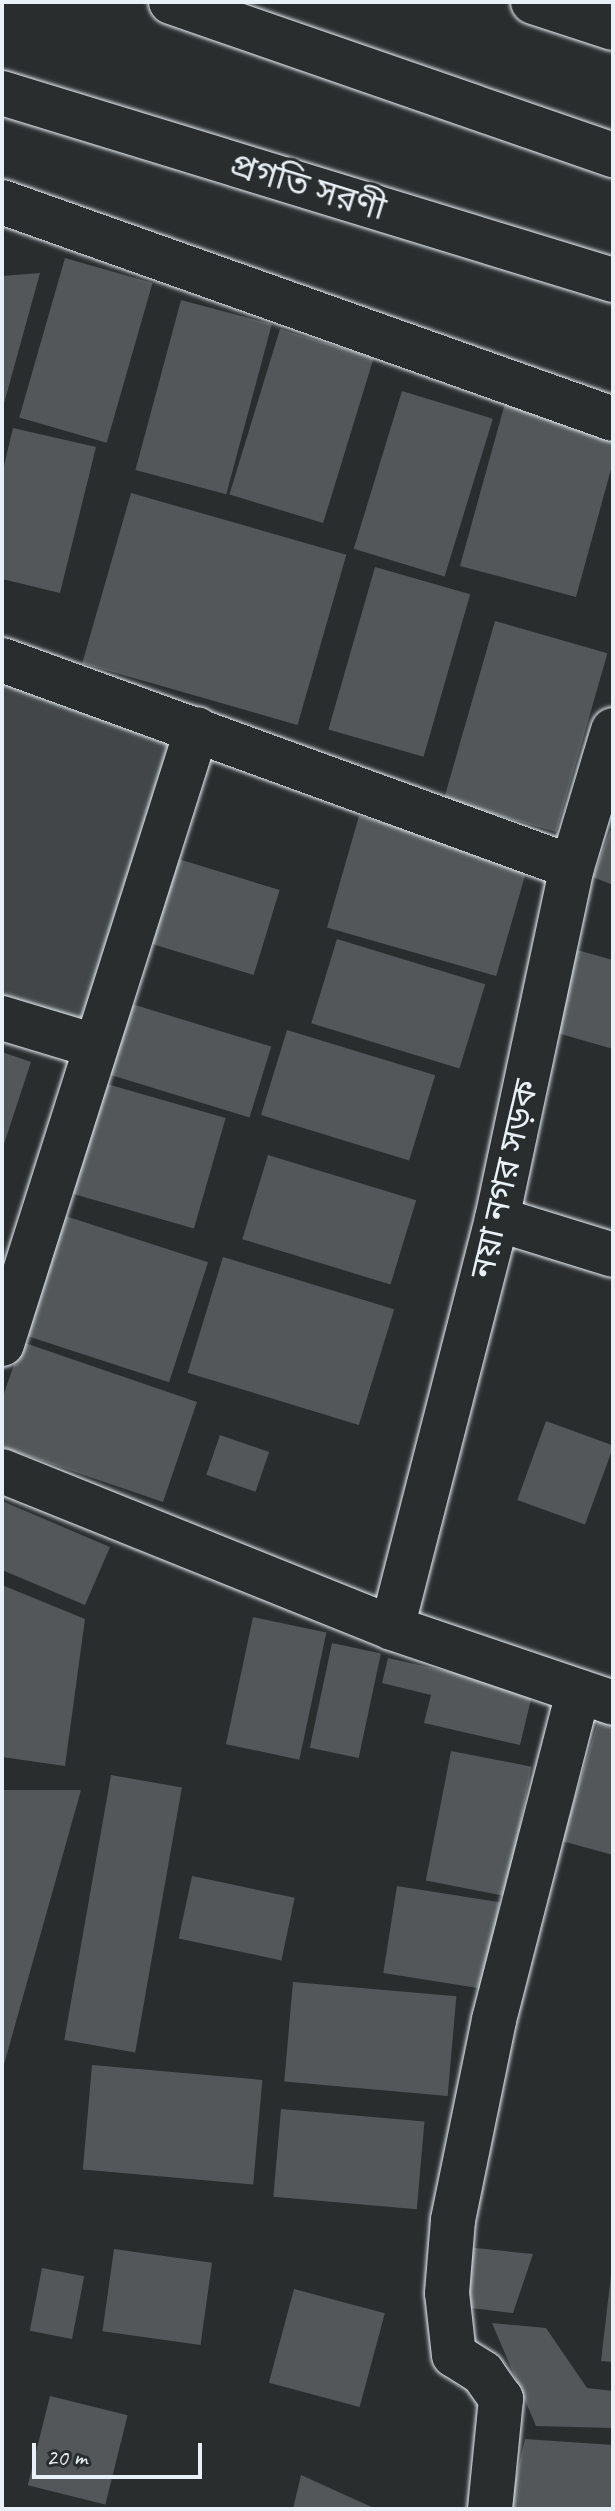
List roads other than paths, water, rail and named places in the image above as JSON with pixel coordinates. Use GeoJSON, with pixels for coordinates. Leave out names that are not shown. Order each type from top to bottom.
{"type":"FeatureCollection","features":[{"type":"Feature","properties":{"kind":"street"},"geometry":{"type":"LineString","coordinates":[[171,2],[613,155]]}},
{"type":"Feature","properties":{"kind":"street"},"geometry":{"type":"LineString","coordinates":[[533,2],[613,28]]}},
{"type":"Feature","properties":{"kind":"street","name":"প্রগতি সরণী"},"geometry":{"type":"LineString","coordinates":[[2,93],[613,280]]}},
{"type":"Feature","properties":{"kind":"street"},"geometry":{"type":"LineString","coordinates":[[2,202],[613,419]]}},
{"type":"Feature","properties":{"kind":"street"},"geometry":{"type":"LineString","coordinates":[[2,660],[572,867]]}},
{"type":"Feature","properties":{"kind":"street"},"geometry":{"type":"LineString","coordinates":[[2,1344],[197,729]]}},
{"type":"Feature","properties":{"kind":"street","name":"নয়া নগর সড়ক"},"geometry":{"type":"LineString","coordinates":[[392,1628],[497,1219],[572,867],[613,730]]}},
{"type":"Feature","properties":{"kind":"street"},"geometry":{"type":"LineString","coordinates":[[2,1018],[95,1046]]}},
{"type":"Feature","properties":{"kind":"street"},"geometry":{"type":"LineString","coordinates":[[497,1219],[613,1255]]}},
{"type":"Feature","properties":{"kind":"street"},"geometry":{"type":"LineString","coordinates":[[2,1471],[392,1628],[596,1697],[494,2020],[453,2220],[447,2293],[454,2355],[483,2373],[501,2399],[490,2509]]}}]}
